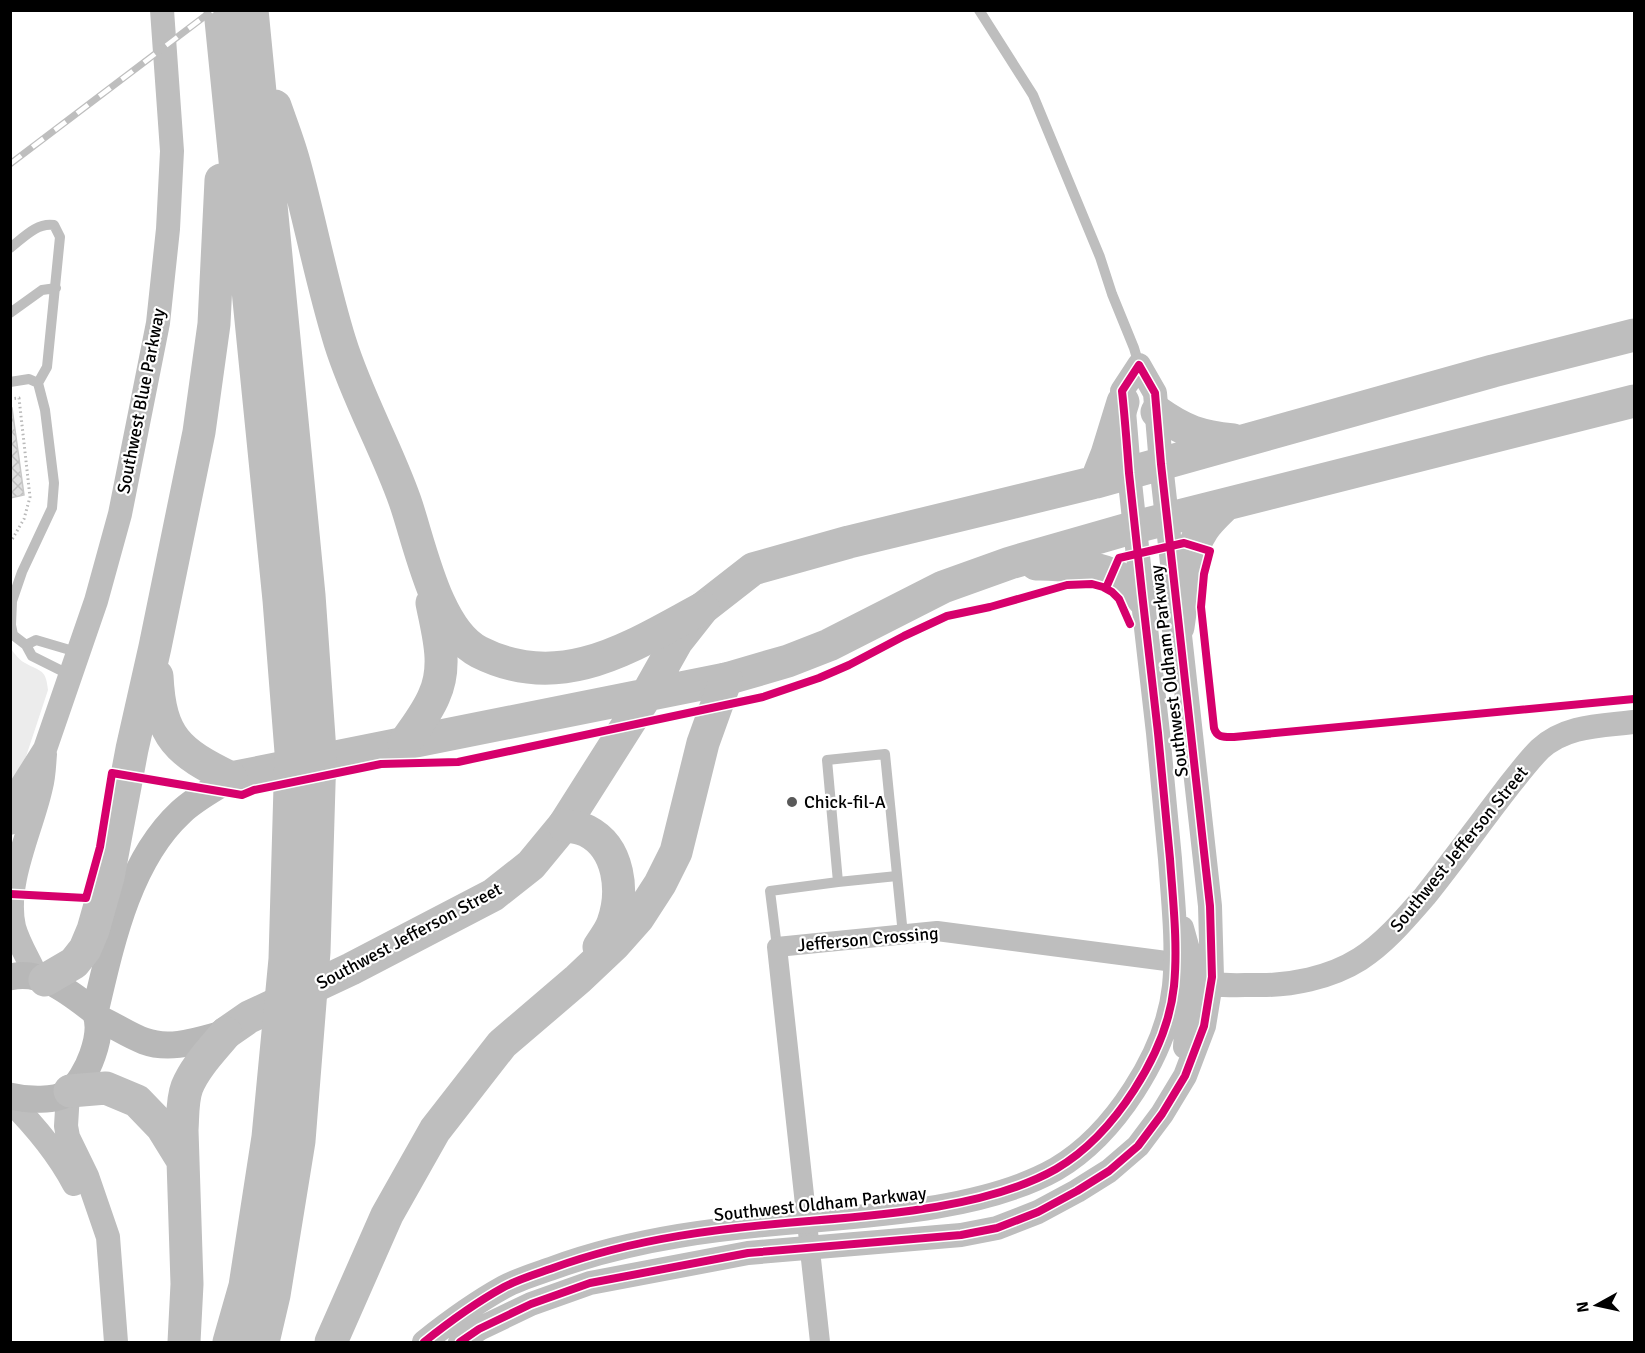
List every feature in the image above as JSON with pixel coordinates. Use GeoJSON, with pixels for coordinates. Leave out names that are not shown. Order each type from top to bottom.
{"type":"FeatureCollection","features":[{"type":"Feature","properties":{"kind":"highway"},"geometry":{"type":"LineString","coordinates":[[220,10],[279,600],[291,752],[285,959],[268,1137],[244,1286],[229,1342]]}},
{"type":"Feature","properties":{"kind":"highway"},"geometry":{"type":"LineString","coordinates":[[252,10],[309,595],[320,752],[314,952],[299,1141],[274,1295],[263,1342]]}},
{"type":"Feature","properties":{"kind":"highway"},"geometry":{"type":"LineString","coordinates":[[257,54],[295,165],[323,284],[340,343],[358,395],[405,500],[426,570],[442,653],[440,679],[434,697],[392,746]]}},
{"type":"Feature","properties":{"kind":"highway"},"geometry":{"type":"LineString","coordinates":[[41,979],[74,963],[93,930],[108,877],[132,749],[199,432],[214,324],[226,64]]}},
{"type":"Feature","properties":{"kind":"highway"},"geometry":{"type":"LineString","coordinates":[[426,570],[447,620],[477,651],[501,661],[539,669],[584,665],[626,649],[703,608],[753,569],[883,534],[1096,482],[1493,370],[1635,335]]}},
{"type":"Feature","properties":{"kind":"highway"},"geometry":{"type":"LineString","coordinates":[[155,647],[157,687],[162,720],[177,744],[189,755],[240,776],[726,679],[788,661],[829,645],[943,587],[1011,563],[1135,527],[1635,401]]}},
{"type":"Feature","properties":{"kind":"highway"},"geometry":{"type":"LineString","coordinates":[[1096,482],[1123,402]]}},
{"type":"Feature","properties":{"kind":"highway"},"geometry":{"type":"LineString","coordinates":[[1157,412],[1177,426],[1201,436],[1241,441]]}},
{"type":"Feature","properties":{"kind":"highway"},"geometry":{"type":"LineString","coordinates":[[1178,627],[1193,550],[1202,530],[1225,505]]}},
{"type":"Feature","properties":{"kind":"highway"},"geometry":{"type":"LineString","coordinates":[[1011,563],[1067,565],[1104,572],[1129,583],[1143,599]]}},
{"type":"Feature","properties":{"kind":"highway","name":"Southwest Jefferson Street"},"geometry":{"type":"LineString","coordinates":[[237,1025],[493,895],[531,865],[564,825],[646,696],[677,641],[703,608]]}},
{"type":"Feature","properties":{"kind":"highway"},"geometry":{"type":"LineString","coordinates":[[331,1342],[387,1215],[435,1130],[502,1044],[615,945],[638,918],[660,884],[676,852],[703,743],[726,679]]}},
{"type":"Feature","properties":{"kind":"highway"},"geometry":{"type":"LineString","coordinates":[[564,825],[587,831],[599,840],[609,853],[618,876],[618,895],[612,926],[578,979]]}},
{"type":"Feature","properties":{"kind":"highway"},"geometry":{"type":"LineString","coordinates":[[184,1342],[187,1284],[182,1130],[186,1089],[195,1071],[237,1025]]}},
{"type":"Feature","properties":{"kind":"highway"},"geometry":{"type":"LineString","coordinates":[[69,1092],[106,1088],[137,1101],[162,1126],[183,1162]]}},
{"type":"Feature","properties":{"kind":"main road"},"geometry":{"type":"LineString","coordinates":[[10,1096],[31,1100],[45,1099],[69,1092],[90,1063],[95,1046],[96,1015],[108,957],[121,916],[148,851],[182,811],[240,776]]}},
{"type":"Feature","properties":{"kind":"main road"},"geometry":{"type":"LineString","coordinates":[[10,977],[28,975],[41,979]]}},
{"type":"Feature","properties":{"kind":"main road","name":"Southwest Jefferson Street"},"geometry":{"type":"LineString","coordinates":[[41,979],[64,990],[96,1015],[144,1041],[161,1045],[178,1046],[237,1025]]}},
{"type":"Feature","properties":{"kind":"street","name":"Southwest Blue Parkway"},"geometry":{"type":"LineString","coordinates":[[10,823],[21,787],[45,749],[80,653],[96,601],[120,514],[158,323],[168,229],[172,151],[162,10]]}},
{"type":"Feature","properties":{"kind":"street","name":"Southwest Oldham Parkway"},"geometry":{"type":"LineString","coordinates":[[424,1342],[454,1318],[495,1293],[540,1273],[591,1255],[683,1235],[880,1215],[944,1205],[999,1192],[1057,1168],[1106,1128],[1142,1076],[1166,1020],[1174,987],[1174,903],[1122,391],[1139,365],[1155,393],[1178,627],[1210,906],[1211,984],[1204,1026],[1184,1080],[1162,1114],[1138,1146],[1109,1171],[1038,1212],[997,1228],[961,1235],[748,1253],[590,1283],[549,1296],[479,1329],[460,1342]]}},
{"type":"Feature","properties":{"kind":"street","name":"Southwest Jefferson Street"},"geometry":{"type":"LineString","coordinates":[[1211,984],[1270,986],[1304,982],[1358,960],[1384,940],[1409,915],[1541,748],[1569,730],[1635,722]]}},
{"type":"Feature","properties":{"kind":"street","name":"Southwest Blue Parkway"},"geometry":{"type":"LineString","coordinates":[[41,979],[17,934],[12,906],[17,870],[41,786],[45,749]]}},
{"type":"Feature","properties":{"kind":"street"},"geometry":{"type":"LineString","coordinates":[[1174,903],[1193,964],[1202,977],[1211,984]]}},
{"type":"Feature","properties":{"kind":"street","name":"Jefferson Crossing"},"geometry":{"type":"LineString","coordinates":[[820,1342],[777,947],[937,931],[1174,962]]}},
{"type":"Feature","properties":{"kind":"street"},"geometry":{"type":"LineString","coordinates":[[1174,962],[1183,971],[1189,996],[1184,1080]]}},
{"type":"Feature","properties":{"kind":"street"},"geometry":{"type":"LineString","coordinates":[[69,1092],[66,1126],[68,1137],[87,1176],[108,1237],[117,1342]]}},
{"type":"Feature","properties":{"kind":"street"},"geometry":{"type":"LineString","coordinates":[[10,1101],[39,1131],[66,1168],[81,1198],[94,1240],[110,1278]]}},
{"type":"Feature","properties":{"kind":"street"},"geometry":{"type":"LineString","coordinates":[[540,1273],[549,1296]]}},
{"type":"Feature","properties":{"kind":"lane"},"geometry":{"type":"LineString","coordinates":[[979,10],[1033,95],[1100,257],[1139,365]]}},
{"type":"Feature","properties":{"kind":"lane"},"geometry":{"type":"LineString","coordinates":[[10,248],[45,223],[54,225],[60,237],[47,367],[38,383],[45,410],[54,483],[52,508],[22,572],[12,602],[11,625],[13,635],[26,645],[32,656],[72,676]]}},
{"type":"Feature","properties":{"kind":"lane"},"geometry":{"type":"LineString","coordinates":[[10,313],[42,290],[56,288]]}},
{"type":"Feature","properties":{"kind":"lane"},"geometry":{"type":"LineString","coordinates":[[10,382],[29,379],[38,383]]}},
{"type":"Feature","properties":{"kind":"lane"},"geometry":{"type":"LineString","coordinates":[[26,645],[36,640],[80,653]]}},
{"type":"Feature","properties":{"kind":"lane"},"geometry":{"type":"LineString","coordinates":[[838,882],[826,760],[885,754],[903,934]]}},
{"type":"Feature","properties":{"kind":"lane"},"geometry":{"type":"LineString","coordinates":[[777,947],[770,891],[897,876]]}},
{"type":"Feature","properties":{"kind":"path"},"geometry":{"type":"LineString","coordinates":[[10,399],[19,398],[30,497],[24,519],[10,543]]}},
{"type":"Feature","properties":{"kind":"shaded area"},"geometry":{"type":"Polygon","coordinates":[[[11,649],[21,660],[42,672],[46,678],[48,690],[11,802],[11,649]]]}},
{"type":"Feature","properties":{"kind":"building"},"geometry":{"type":"Polygon","coordinates":[[[10,408],[12,408],[24,495],[10,498],[10,408]]]}},
{"type":"Feature","properties":{"kind":"railway"},"geometry":{"type":"LineString","coordinates":[[10,164],[213,10]]}},
{"type":"Feature","properties":{"kind":"cycle path"},"geometry":{"type":"LineString","coordinates":[[424,1342],[473,1306],[510,1284],[615,1249],[711,1231],[870,1216],[936,1207],[1000,1192],[1056,1169],[1077,1154],[1117,1114],[1134,1090],[1161,1038],[1169,1012],[1175,970],[1175,923],[1170,859],[1122,391],[1139,365],[1155,393],[1210,906],[1212,977],[1204,1026],[1185,1076],[1162,1114],[1138,1146],[1109,1171],[1038,1212],[997,1228],[961,1235],[748,1253],[590,1283],[531,1304],[479,1329],[460,1342]]}},
{"type":"Feature","properties":{"kind":"cycle path"},"geometry":{"type":"LineString","coordinates":[[1106,588],[1119,558],[1184,543],[1210,551],[1204,574],[1201,607],[1214,728],[1221,736],[1234,737],[1634,699]]}},
{"type":"Feature","properties":{"kind":"cycle path"},"geometry":{"type":"LineString","coordinates":[[10,894],[86,898],[100,847],[112,773],[242,795],[254,790],[381,764],[458,762],[763,697],[849,665],[947,616],[990,607],[1067,585],[1092,584],[1112,592],[1119,599],[1130,624]]}},
{"type":"Feature","properties":{"kind":"place","name":"Chick-fil-A"},"geometry":{"type":"Point","coordinates":[792,802]}}]}
